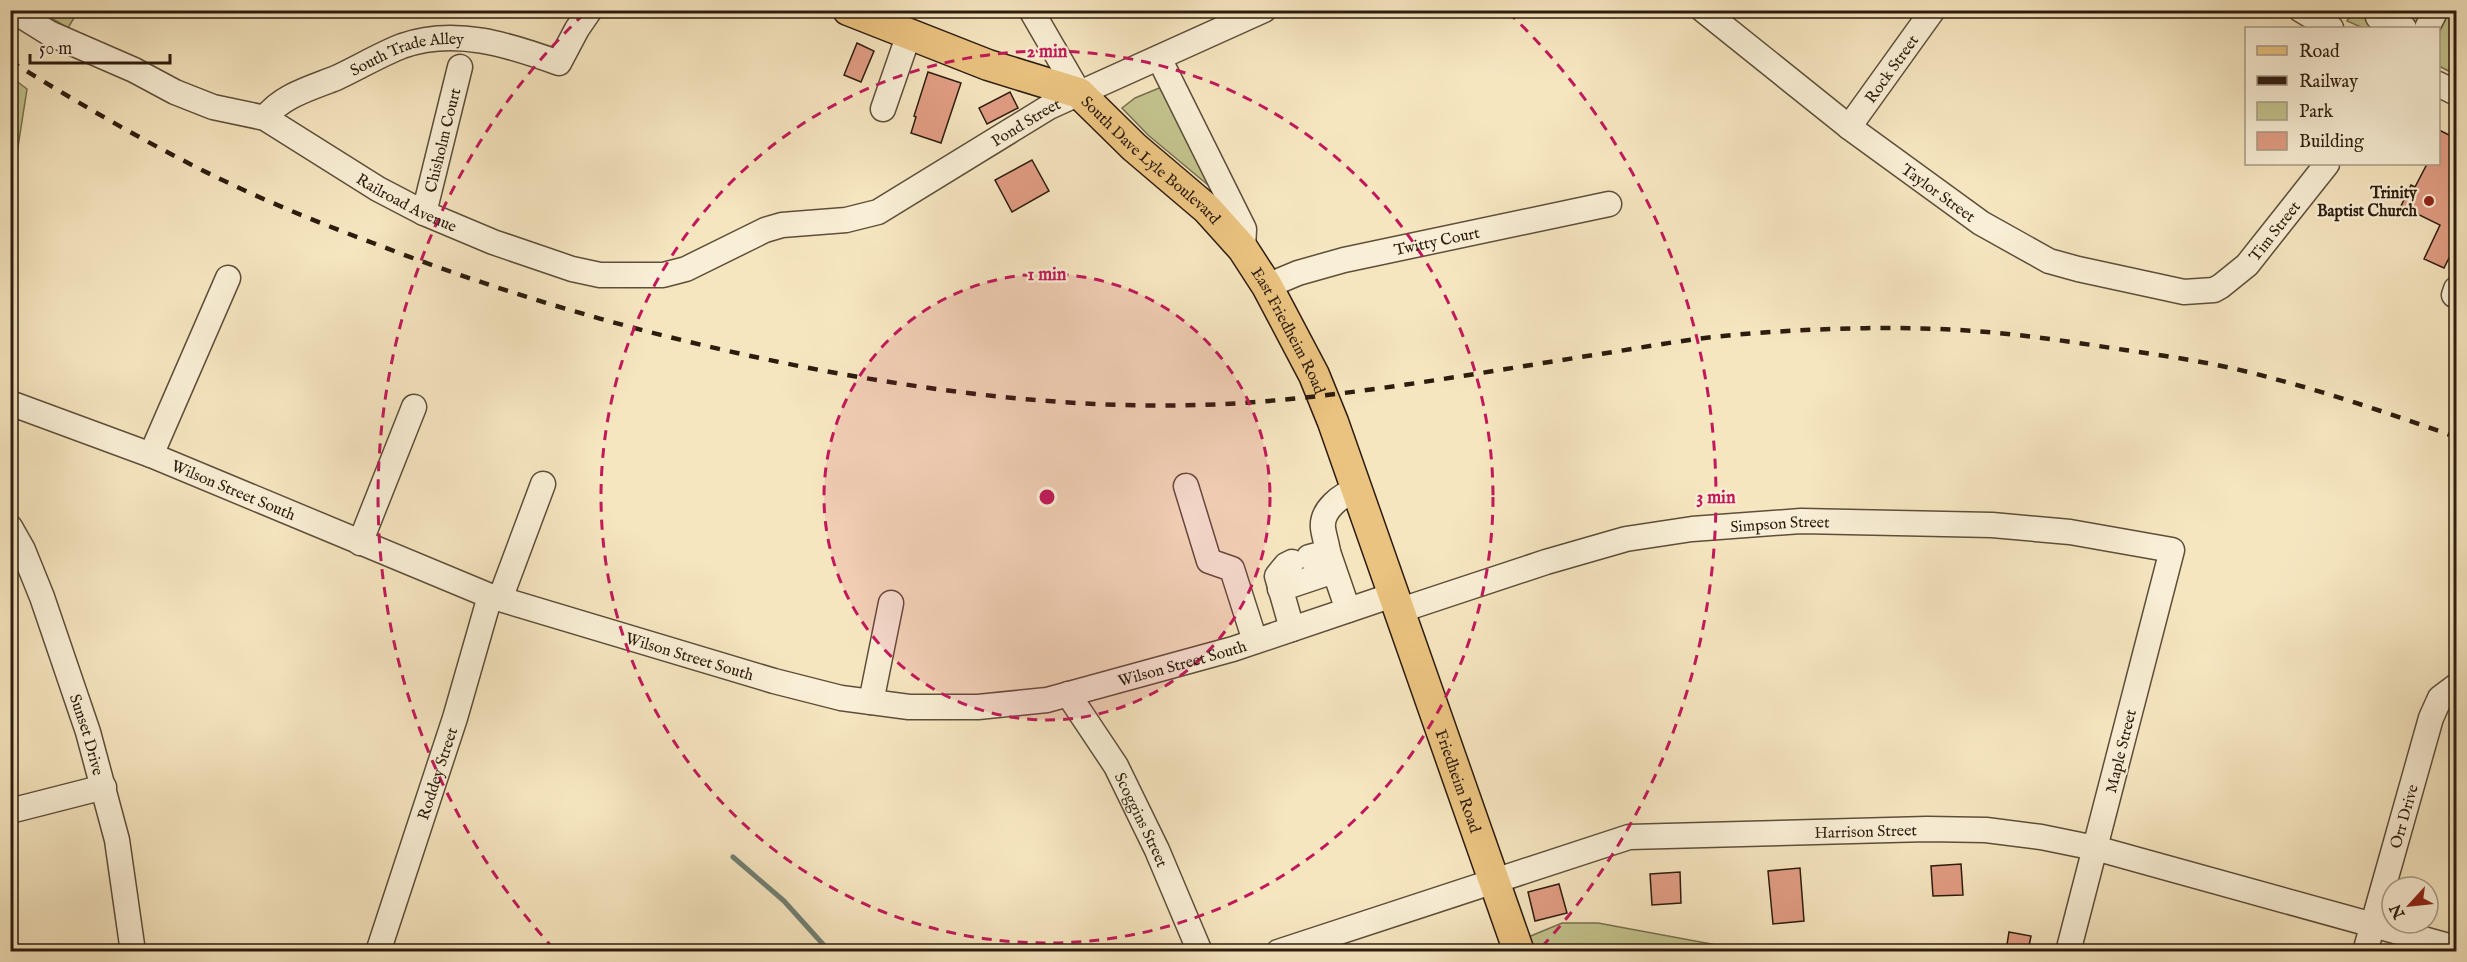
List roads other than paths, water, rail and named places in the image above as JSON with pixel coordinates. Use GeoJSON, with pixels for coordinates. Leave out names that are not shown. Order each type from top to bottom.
{"type":"FeatureCollection","features":[{"type":"Feature","properties":{"kind":"main road","name":"South Dave Lyle Boulevard"},"geometry":{"type":"LineString","coordinates":[[848,10],[988,65],[1079,93],[1134,147],[1208,209],[1244,249]]}},
{"type":"Feature","properties":{"kind":"main road","name":"East Friedheim Road"},"geometry":{"type":"LineString","coordinates":[[1244,249],[1268,286],[1314,375],[1333,422],[1395,603]]}},
{"type":"Feature","properties":{"kind":"main road","name":"Friedheim Road"},"geometry":{"type":"LineString","coordinates":[[1395,603],[1519,951]]}},
{"type":"Feature","properties":{"kind":"street","name":"Railroad Avenue"},"geometry":{"type":"LineString","coordinates":[[12,10],[49,33],[124,66],[175,92],[213,106],[265,118],[378,189],[424,213],[493,242],[572,269],[600,275],[628,277],[663,275],[686,269],[765,230],[782,225],[825,222]]}},
{"type":"Feature","properties":{"kind":"street","name":"South Trade Alley"},"geometry":{"type":"LineString","coordinates":[[265,118],[290,97],[356,69],[402,46],[419,41],[466,38],[486,40],[505,44],[559,63],[590,10]]}},
{"type":"Feature","properties":{"kind":"street"},"geometry":{"type":"LineString","coordinates":[[1031,10],[1079,93]]}},
{"type":"Feature","properties":{"kind":"street","name":"Pond Street"},"geometry":{"type":"LineString","coordinates":[[825,222],[846,220],[878,212],[1031,117],[1264,10]]}},
{"type":"Feature","properties":{"kind":"street","name":"Taylor Street"},"geometry":{"type":"LineString","coordinates":[[1704,10],[1849,127],[1981,224],[2049,261],[2184,292],[2214,290]]}},
{"type":"Feature","properties":{"kind":"street","name":"Rock Street"},"geometry":{"type":"LineString","coordinates":[[1849,127],[1934,10]]}},
{"type":"Feature","properties":{"kind":"street"},"geometry":{"type":"LineString","coordinates":[[2301,10],[2329,27]]}},
{"type":"Feature","properties":{"kind":"street"},"geometry":{"type":"LineString","coordinates":[[2428,27],[2436,10]]}},
{"type":"Feature","properties":{"kind":"street"},"geometry":{"type":"LineString","coordinates":[[2377,19],[2401,27]]}},
{"type":"Feature","properties":{"kind":"street"},"geometry":{"type":"LineString","coordinates":[[884,109],[909,34]]}},
{"type":"Feature","properties":{"kind":"street","name":"East Friedheim Road"},"geometry":{"type":"LineString","coordinates":[[1159,58],[1244,229],[1244,249]]}},
{"type":"Feature","properties":{"kind":"street","name":"Chisholm Court"},"geometry":{"type":"LineString","coordinates":[[424,213],[460,67]]}},
{"type":"Feature","properties":{"kind":"street"},"geometry":{"type":"LineString","coordinates":[[2440,84],[2457,93]]}},
{"type":"Feature","properties":{"kind":"street","name":"Tim Street"},"geometry":{"type":"LineString","coordinates":[[2214,290],[2247,265],[2326,165]]}},
{"type":"Feature","properties":{"kind":"street","name":"Twitty Court"},"geometry":{"type":"LineString","coordinates":[[1268,286],[1305,271],[1344,260],[1609,204]]}},
{"type":"Feature","properties":{"kind":"street"},"geometry":{"type":"LineString","coordinates":[[151,455],[228,278]]}},
{"type":"Feature","properties":{"kind":"street","name":"Wilson Street South"},"geometry":{"type":"LineString","coordinates":[[10,403],[151,455],[495,597],[774,681],[841,698],[909,707],[978,707],[1047,700],[1255,641],[1348,610],[1395,603]]}},
{"type":"Feature","properties":{"kind":"street"},"geometry":{"type":"LineString","coordinates":[[360,543],[414,407]]}},
{"type":"Feature","properties":{"kind":"street","name":"Roddey Street"},"geometry":{"type":"LineString","coordinates":[[378,951],[462,691],[495,597],[543,484]]}},
{"type":"Feature","properties":{"kind":"street"},"geometry":{"type":"LineString","coordinates":[[1186,486],[1209,561],[1232,569],[1255,641]]}},
{"type":"Feature","properties":{"kind":"street"},"geometry":{"type":"LineString","coordinates":[[1348,610],[1316,561],[1322,525],[1333,503],[1345,494],[1356,490]]}},
{"type":"Feature","properties":{"kind":"street","name":"Simpson Street"},"geometry":{"type":"LineString","coordinates":[[1395,603],[1470,589],[1546,562],[1626,539],[1692,529],[1801,520],[1992,525],[2070,532],[2172,550]]}},
{"type":"Feature","properties":{"kind":"street","name":"Sunset Drive"},"geometry":{"type":"LineString","coordinates":[[10,527],[23,550],[49,616],[104,787],[117,840],[133,951]]}},
{"type":"Feature","properties":{"kind":"street","name":"Maple Street"},"geometry":{"type":"LineString","coordinates":[[2068,951],[2172,550]]}},
{"type":"Feature","properties":{"kind":"street"},"geometry":{"type":"LineString","coordinates":[[1280,589],[1316,561]]}},
{"type":"Feature","properties":{"kind":"street"},"geometry":{"type":"LineString","coordinates":[[1292,629],[1277,576],[1286,565],[1316,561]]}},
{"type":"Feature","properties":{"kind":"street"},"geometry":{"type":"LineString","coordinates":[[871,702],[891,603]]}},
{"type":"Feature","properties":{"kind":"street","name":"Orr Drive"},"geometry":{"type":"LineString","coordinates":[[2365,951],[2431,718],[2440,698],[2454,687]]}},
{"type":"Feature","properties":{"kind":"street","name":"Scoggins Street"},"geometry":{"type":"LineString","coordinates":[[1068,694],[1116,766],[1157,850],[1200,951]]}},
{"type":"Feature","properties":{"kind":"street"},"geometry":{"type":"LineString","coordinates":[[10,811],[104,787]]}},
{"type":"Feature","properties":{"kind":"street","name":"Harrison Street"},"geometry":{"type":"LineString","coordinates":[[1278,951],[1595,847],[1644,836],[1986,830],[2041,837],[2095,848],[2457,948]]}},
{"type":"Feature","properties":{"kind":"waterway"},"geometry":{"type":"LineString","coordinates":[[733,857],[784,901],[830,952]]}},
{"type":"Feature","properties":{"kind":"railway"},"geometry":{"type":"LineString","coordinates":[[10,61],[127,130],[219,179],[351,235],[428,264],[540,301],[653,333],[767,360],[928,388],[1032,400],[1085,403],[1137,405],[1242,403],[1374,389],[1715,337],[1827,329],[1956,330],[2039,338],[2163,356],[2257,374],[2321,392],[2456,437]]}},
{"type":"Feature","properties":{"kind":"place","name":"Trinity Baptist Church"},"geometry":{"type":"Point","coordinates":[2429,201]}}]}
